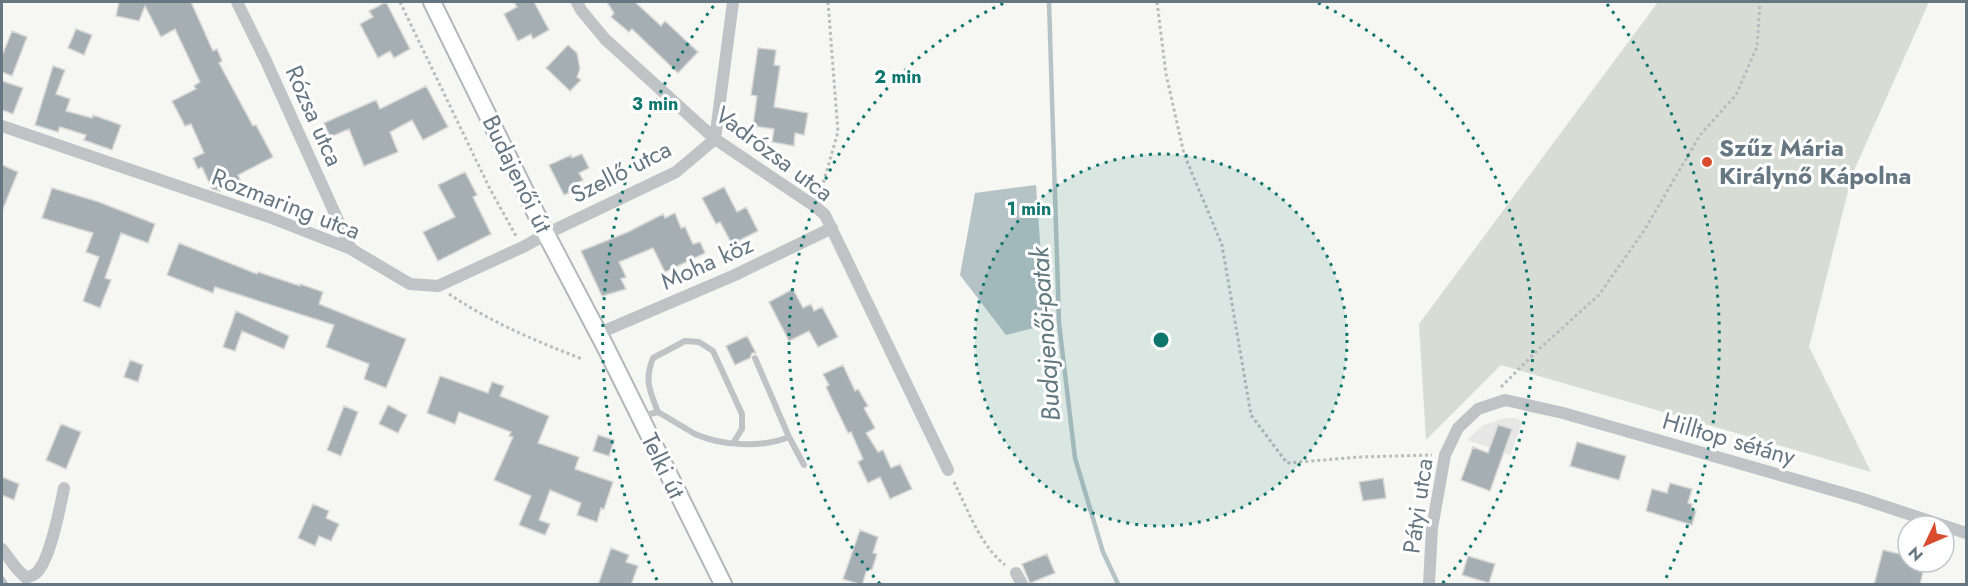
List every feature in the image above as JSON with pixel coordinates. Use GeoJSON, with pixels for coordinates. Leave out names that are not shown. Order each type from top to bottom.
{"type":"FeatureCollection","features":[{"type":"Feature","properties":{"kind":"main road","name":"Budajenői út"},"geometry":{"type":"LineString","coordinates":[[432,2],[601,340]]}},
{"type":"Feature","properties":{"kind":"main road","name":"Telki út"},"geometry":{"type":"LineString","coordinates":[[601,340],[723,585]]}},
{"type":"Feature","properties":{"kind":"street","name":"Rózsa utca"},"geometry":{"type":"LineString","coordinates":[[237,2],[351,249]]}},
{"type":"Feature","properties":{"kind":"street","name":"Vadrózsa utca"},"geometry":{"type":"LineString","coordinates":[[577,2],[605,39],[715,139],[825,215],[948,470]]}},
{"type":"Feature","properties":{"kind":"street"},"geometry":{"type":"LineString","coordinates":[[715,139],[733,2]]}},
{"type":"Feature","properties":{"kind":"street","name":"Rozmaring utca"},"geometry":{"type":"LineString","coordinates":[[2,126],[269,217],[351,249],[410,284],[438,286]]}},
{"type":"Feature","properties":{"kind":"street","name":"Szellő utca"},"geometry":{"type":"LineString","coordinates":[[546,234],[676,172],[715,139]]}},
{"type":"Feature","properties":{"kind":"street","name":"Moha köz"},"geometry":{"type":"LineString","coordinates":[[601,340],[832,228]]}},
{"type":"Feature","properties":{"kind":"street"},"geometry":{"type":"LineString","coordinates":[[438,286],[546,234]]}},
{"type":"Feature","properties":{"kind":"street","name":"Hilltop sétány"},"geometry":{"type":"LineString","coordinates":[[1478,409],[1505,400],[1563,414],[1860,498],[1966,533]]}},
{"type":"Feature","properties":{"kind":"street","name":"Pátyi utca"},"geometry":{"type":"LineString","coordinates":[[1429,585],[1432,528],[1445,455],[1458,428],[1478,409]]}},
{"type":"Feature","properties":{"kind":"street"},"geometry":{"type":"LineString","coordinates":[[2,549],[26,578],[36,573],[42,564],[52,537],[64,488]]}},
{"type":"Feature","properties":{"kind":"lane"},"geometry":{"type":"LineString","coordinates":[[733,442],[742,429],[742,414],[713,351],[699,342],[685,341],[653,358],[648,371],[648,386],[658,412],[697,434],[722,442],[775,443],[789,437]]}},
{"type":"Feature","properties":{"kind":"lane"},"geometry":{"type":"LineString","coordinates":[[755,358],[789,437],[804,465]]}},
{"type":"Feature","properties":{"kind":"lane"},"geometry":{"type":"LineString","coordinates":[[639,417],[658,412]]}},
{"type":"Feature","properties":{"kind":"path"},"geometry":{"type":"LineString","coordinates":[[400,2],[489,187],[514,233],[525,246]]}},
{"type":"Feature","properties":{"kind":"path"},"geometry":{"type":"LineString","coordinates":[[816,207],[838,132],[828,2]]}},
{"type":"Feature","properties":{"kind":"path"},"geometry":{"type":"LineString","coordinates":[[1157,2],[1166,74],[1184,154],[1222,245],[1251,415],[1287,463],[1359,457],[1445,455]]}},
{"type":"Feature","properties":{"kind":"path"},"geometry":{"type":"LineString","coordinates":[[1478,409],[1606,286],[1645,229],[1700,135],[1736,95],[1757,47],[1760,2]]}},
{"type":"Feature","properties":{"kind":"path"},"geometry":{"type":"LineString","coordinates":[[438,286],[473,310],[517,334],[582,359]]}},
{"type":"Feature","properties":{"kind":"path"},"geometry":{"type":"LineString","coordinates":[[948,470],[972,519],[994,556],[1019,579]]}},
{"type":"Feature","properties":{"kind":"shaded area"},"geometry":{"type":"Polygon","coordinates":[[[1658,2],[1929,2],[1852,175],[1809,347],[1871,472],[1501,365],[1426,440],[1419,324],[1658,2]]]}},
{"type":"Feature","properties":{"kind":"shaded area"},"geometry":{"type":"Polygon","coordinates":[[[1036,185],[1046,325],[1006,335],[960,275],[975,193],[1036,185]]]}},
{"type":"Feature","properties":{"kind":"shaded area"},"geometry":{"type":"Polygon","coordinates":[[[1504,418],[1523,421],[1510,455],[1467,440],[1482,426],[1504,418]]]}},
{"type":"Feature","properties":{"kind":"building"},"geometry":{"type":"Polygon","coordinates":[[[119,2],[191,2],[213,51],[217,49],[222,61],[219,63],[253,126],[256,125],[273,157],[238,175],[241,182],[220,191],[212,189],[202,167],[198,169],[193,158],[204,153],[191,124],[185,126],[172,101],[196,89],[194,86],[200,82],[175,29],[161,37],[145,6],[139,21],[116,16],[119,2]]]}},
{"type":"Feature","properties":{"kind":"building"},"geometry":{"type":"Polygon","coordinates":[[[386,2],[410,49],[394,58],[390,51],[378,58],[360,24],[373,17],[369,11],[386,2]]]}},
{"type":"Feature","properties":{"kind":"building"},"geometry":{"type":"Polygon","coordinates":[[[514,2],[534,2],[549,30],[533,39],[531,34],[518,41],[504,14],[517,7],[514,2]]]}},
{"type":"Feature","properties":{"kind":"building"},"geometry":{"type":"Polygon","coordinates":[[[607,2],[635,2],[661,26],[665,21],[698,52],[678,73],[632,29],[629,32],[611,17],[614,13],[607,2]]]}},
{"type":"Feature","properties":{"kind":"building"},"geometry":{"type":"Polygon","coordinates":[[[76,29],[92,35],[84,55],[68,48],[76,29]]]}},
{"type":"Feature","properties":{"kind":"building"},"geometry":{"type":"Polygon","coordinates":[[[12,31],[27,37],[12,76],[2,72],[2,56],[12,31]]]}},
{"type":"Feature","properties":{"kind":"building"},"geometry":{"type":"Polygon","coordinates":[[[568,45],[577,53],[580,69],[577,77],[581,80],[570,91],[546,68],[568,45]]]}},
{"type":"Feature","properties":{"kind":"building"},"geometry":{"type":"Polygon","coordinates":[[[758,48],[776,50],[774,65],[780,66],[774,107],[808,113],[804,135],[795,133],[794,146],[772,142],[774,129],[753,126],[757,96],[751,95],[758,48]]]}},
{"type":"Feature","properties":{"kind":"building"},"geometry":{"type":"Polygon","coordinates":[[[53,66],[65,70],[56,94],[70,99],[66,111],[92,118],[93,115],[121,125],[112,150],[84,140],[86,135],[60,127],[58,132],[35,125],[53,66]]]}},
{"type":"Feature","properties":{"kind":"building"},"geometry":{"type":"Polygon","coordinates":[[[2,81],[23,88],[13,114],[2,110],[2,81]]]}},
{"type":"Feature","properties":{"kind":"building"},"geometry":{"type":"Polygon","coordinates":[[[426,86],[448,127],[423,140],[412,120],[390,132],[398,152],[364,166],[349,129],[330,137],[324,123],[376,100],[380,109],[426,86]]]}},
{"type":"Feature","properties":{"kind":"building"},"geometry":{"type":"Polygon","coordinates":[[[582,154],[589,168],[579,173],[583,180],[575,184],[577,189],[564,195],[549,165],[571,155],[572,158],[582,154]]]}},
{"type":"Feature","properties":{"kind":"building"},"geometry":{"type":"Polygon","coordinates":[[[2,165],[18,172],[2,211],[2,165]]]}},
{"type":"Feature","properties":{"kind":"building"},"geometry":{"type":"Polygon","coordinates":[[[465,172],[477,195],[473,197],[491,234],[438,261],[423,232],[455,217],[438,185],[465,172]]]}},
{"type":"Feature","properties":{"kind":"building"},"geometry":{"type":"Polygon","coordinates":[[[724,187],[737,212],[746,207],[758,231],[732,244],[720,222],[716,224],[702,198],[724,187]]]}},
{"type":"Feature","properties":{"kind":"building"},"geometry":{"type":"Polygon","coordinates":[[[52,188],[99,202],[155,224],[148,243],[121,233],[105,278],[111,280],[100,308],[83,301],[99,257],[86,252],[93,233],[42,218],[52,188]]]}},
{"type":"Feature","properties":{"kind":"building"},"geometry":{"type":"Polygon","coordinates":[[[675,213],[681,228],[685,227],[693,244],[700,242],[705,253],[665,272],[653,248],[619,262],[626,277],[621,279],[626,289],[602,296],[581,251],[628,232],[663,214],[665,218],[675,213]]]}},
{"type":"Feature","properties":{"kind":"building"},"geometry":{"type":"Polygon","coordinates":[[[179,243],[257,274],[258,272],[323,292],[319,304],[406,339],[386,388],[364,379],[369,364],[326,347],[334,325],[215,287],[213,293],[167,275],[179,243]]]}},
{"type":"Feature","properties":{"kind":"building"},"geometry":{"type":"Polygon","coordinates":[[[793,289],[803,308],[811,304],[814,311],[822,307],[838,337],[818,347],[809,331],[789,341],[769,302],[793,289]]]}},
{"type":"Feature","properties":{"kind":"building"},"geometry":{"type":"Polygon","coordinates":[[[236,311],[289,336],[284,349],[242,331],[235,351],[223,347],[236,311]]]}},
{"type":"Feature","properties":{"kind":"building"},"geometry":{"type":"Polygon","coordinates":[[[747,336],[756,353],[752,353],[750,358],[735,365],[726,346],[747,336]]]}},
{"type":"Feature","properties":{"kind":"building"},"geometry":{"type":"Polygon","coordinates":[[[130,360],[143,365],[138,382],[124,377],[130,360]]]}},
{"type":"Feature","properties":{"kind":"building"},"geometry":{"type":"Polygon","coordinates":[[[843,365],[855,391],[858,389],[868,406],[864,408],[875,428],[866,433],[878,452],[883,450],[891,468],[900,464],[912,489],[890,499],[880,477],[868,483],[858,462],[863,459],[826,387],[829,385],[823,374],[843,365]]]}},
{"type":"Feature","properties":{"kind":"building"},"geometry":{"type":"Polygon","coordinates":[[[440,376],[488,393],[492,382],[504,386],[500,396],[549,416],[538,443],[579,457],[575,469],[613,482],[597,522],[577,515],[581,503],[550,490],[539,520],[550,524],[545,535],[519,525],[531,496],[494,480],[513,437],[509,436],[511,432],[459,412],[455,424],[427,413],[440,376]]]}},
{"type":"Feature","properties":{"kind":"building"},"geometry":{"type":"Polygon","coordinates":[[[388,405],[407,415],[398,433],[379,424],[388,405]]]}},
{"type":"Feature","properties":{"kind":"building"},"geometry":{"type":"Polygon","coordinates":[[[344,406],[358,412],[341,456],[327,450],[344,406]]]}},
{"type":"Feature","properties":{"kind":"building"},"geometry":{"type":"Polygon","coordinates":[[[61,424],[81,432],[66,469],[46,460],[61,424]]]}},
{"type":"Feature","properties":{"kind":"building"},"geometry":{"type":"Polygon","coordinates":[[[1498,425],[1512,429],[1490,491],[1461,480],[1473,447],[1488,453],[1498,425]]]}},
{"type":"Feature","properties":{"kind":"building"},"geometry":{"type":"Polygon","coordinates":[[[598,435],[614,440],[609,456],[593,451],[598,435]]]}},
{"type":"Feature","properties":{"kind":"building"},"geometry":{"type":"Polygon","coordinates":[[[1577,442],[1626,456],[1619,480],[1570,466],[1577,442]]]}},
{"type":"Feature","properties":{"kind":"building"},"geometry":{"type":"Polygon","coordinates":[[[2,477],[19,484],[14,500],[2,495],[2,477]]]}},
{"type":"Feature","properties":{"kind":"building"},"geometry":{"type":"Polygon","coordinates":[[[1383,478],[1386,498],[1363,501],[1359,482],[1383,478]]]}},
{"type":"Feature","properties":{"kind":"building"},"geometry":{"type":"Polygon","coordinates":[[[1670,483],[1692,489],[1688,503],[1692,504],[1691,510],[1696,511],[1692,525],[1646,511],[1652,489],[1667,493],[1670,483]]]}},
{"type":"Feature","properties":{"kind":"building"},"geometry":{"type":"Polygon","coordinates":[[[313,504],[329,511],[326,518],[339,524],[331,541],[319,536],[315,546],[298,538],[313,504]]]}},
{"type":"Feature","properties":{"kind":"building"},"geometry":{"type":"Polygon","coordinates":[[[860,530],[878,537],[873,553],[877,554],[872,570],[867,569],[862,585],[843,579],[860,530]]]}},
{"type":"Feature","properties":{"kind":"building"},"geometry":{"type":"Polygon","coordinates":[[[611,548],[629,555],[626,562],[638,566],[631,585],[598,585],[611,548]]]}},
{"type":"Feature","properties":{"kind":"building"},"geometry":{"type":"Polygon","coordinates":[[[1883,550],[1896,553],[1896,574],[1922,574],[1920,585],[1874,585],[1883,550]]]}},
{"type":"Feature","properties":{"kind":"building"},"geometry":{"type":"Polygon","coordinates":[[[1047,554],[1055,573],[1030,583],[1022,564],[1047,554]]]}},
{"type":"Feature","properties":{"kind":"building"},"geometry":{"type":"Polygon","coordinates":[[[1468,556],[1495,564],[1489,583],[1462,575],[1468,556]]]}},
{"type":"Feature","properties":{"kind":"waterway","name":"Budajenői-patak"},"geometry":{"type":"LineString","coordinates":[[1049,2],[1059,323],[1075,458],[1103,552],[1118,584]]}},
{"type":"Feature","properties":{"kind":"waterway"},"geometry":{"type":"LineString","coordinates":[[2,578],[6,584]]}},
{"type":"Feature","properties":{"kind":"place","name":"Szűz Mária Királynő Kápolna"},"geometry":{"type":"Point","coordinates":[1707,162]}}]}
